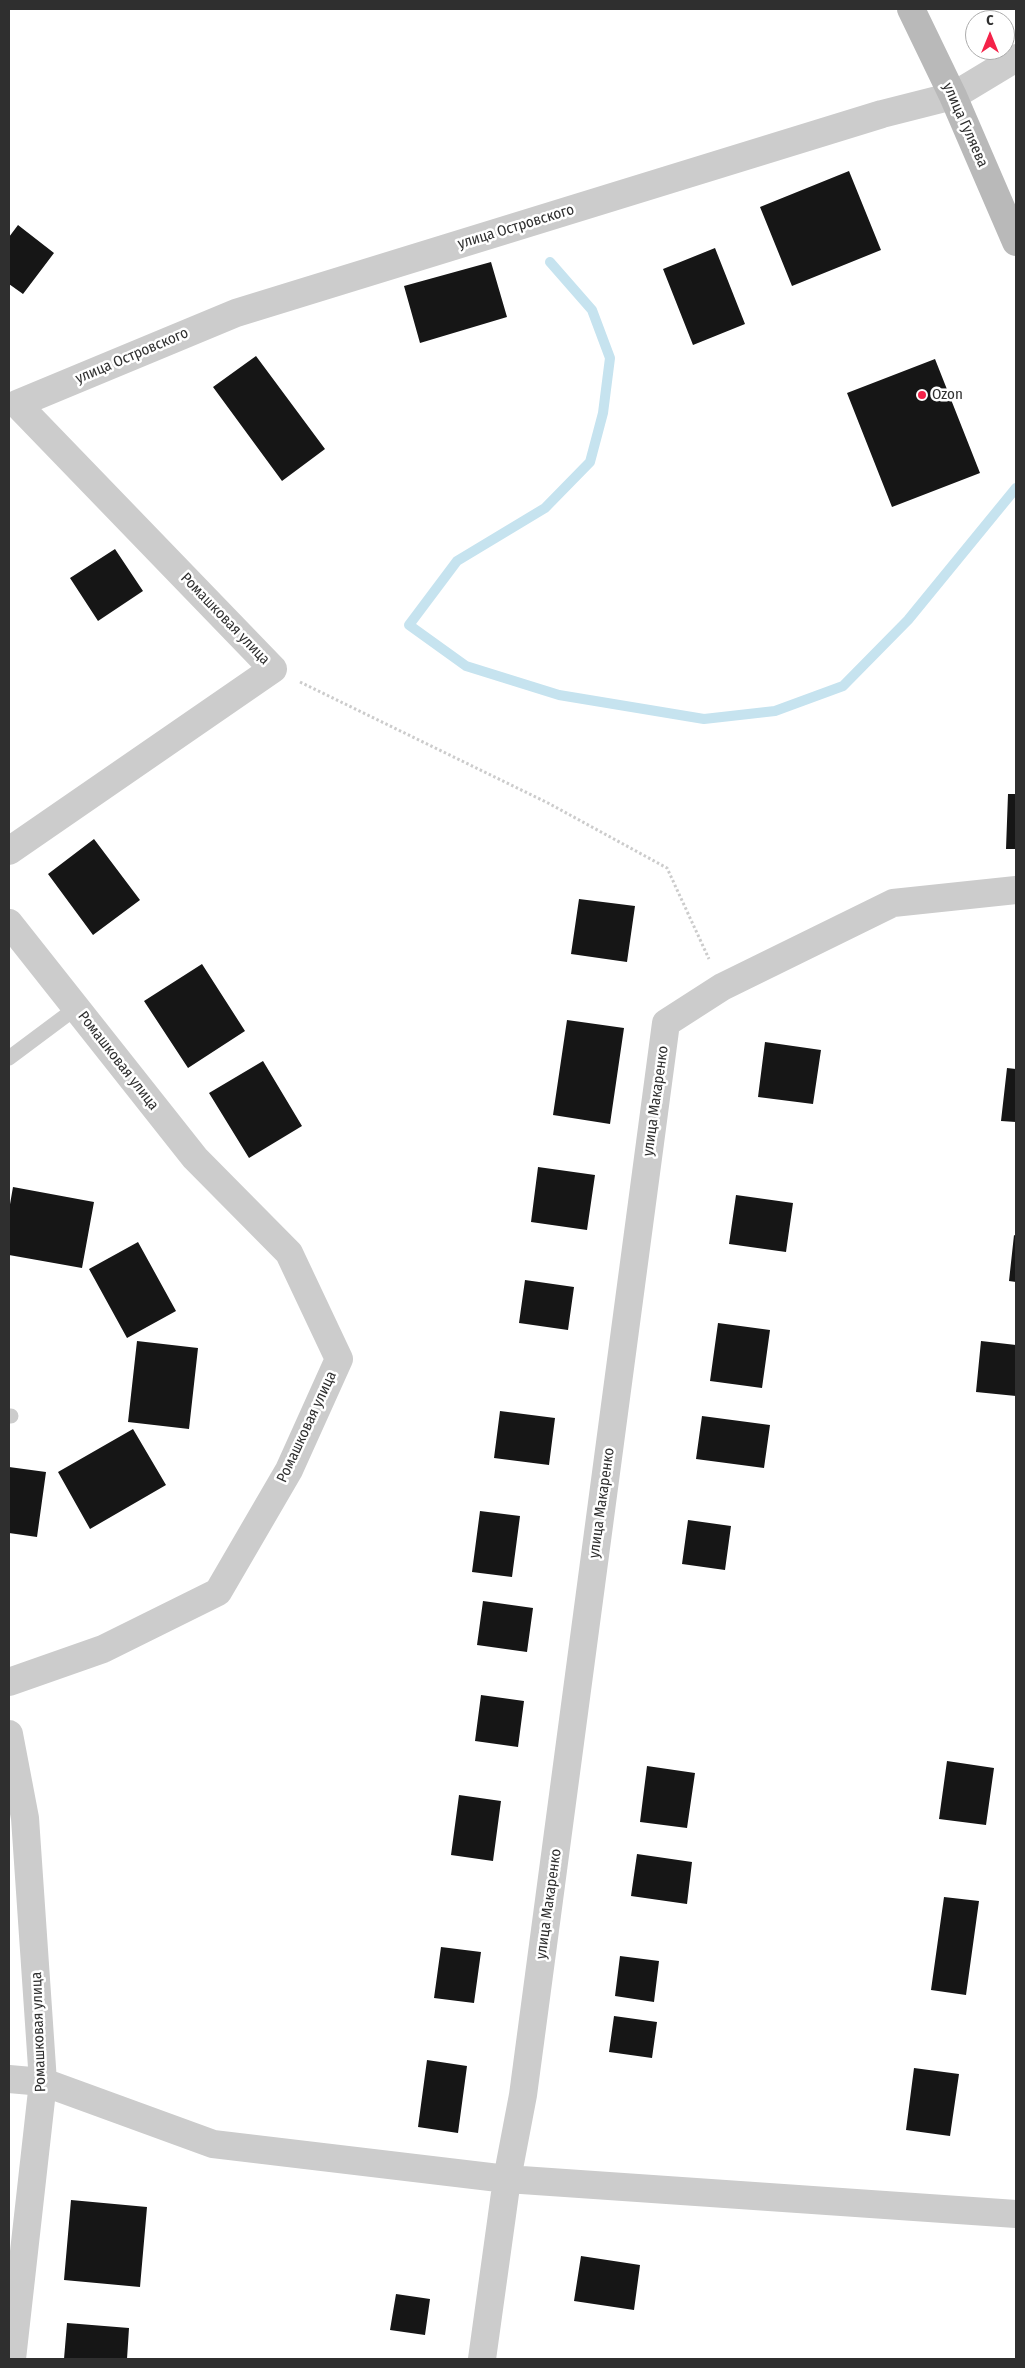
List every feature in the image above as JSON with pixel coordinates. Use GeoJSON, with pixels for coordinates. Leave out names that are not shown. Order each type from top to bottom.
{"type":"FeatureCollection","features":[{"type":"Feature","properties":{"kind":"main road","name":"улица Гуляева"},"geometry":{"type":"LineString","coordinates":[[911,9],[953,96],[1016,242]]}},
{"type":"Feature","properties":{"kind":"street","name":"улица Островского"},"geometry":{"type":"LineString","coordinates":[[11,404],[236,313],[882,114],[953,96],[1016,58]]}},
{"type":"Feature","properties":{"kind":"street","name":"Ромашковая улица"},"geometry":{"type":"LineString","coordinates":[[9,851],[273,669],[11,404]]}},
{"type":"Feature","properties":{"kind":"street","name":"улица Макаренко"},"geometry":{"type":"LineString","coordinates":[[482,2359],[507,2179],[526,2076],[666,1023],[722,987],[893,903],[1016,890]]}},
{"type":"Feature","properties":{"kind":"street","name":"Ромашковая улица"},"geometry":{"type":"LineString","coordinates":[[9,923],[195,1158],[289,1253],[339,1359],[289,1470],[218,1592],[103,1649],[9,1682]]}},
{"type":"Feature","properties":{"kind":"street","name":"Ромашковая улица"},"geometry":{"type":"LineString","coordinates":[[9,1734],[25,1818],[43,2082],[12,2359]]}},
{"type":"Feature","properties":{"kind":"street"},"geometry":{"type":"LineString","coordinates":[[9,2079],[43,2082],[213,2144],[507,2179],[1016,2214]]}},
{"type":"Feature","properties":{"kind":"lane"},"geometry":{"type":"LineString","coordinates":[[9,1058],[76,1008]]}},
{"type":"Feature","properties":{"kind":"path"},"geometry":{"type":"LineString","coordinates":[[273,669],[548,803],[667,868],[722,987]]}},
{"type":"Feature","properties":{"kind":"building"},"geometry":{"type":"Polygon","coordinates":[[[849,171],[881,250],[792,286],[760,207],[849,171]]]}},
{"type":"Feature","properties":{"kind":"building"},"geometry":{"type":"Polygon","coordinates":[[[18,225],[54,253],[23,294],[9,284],[9,237],[18,225]]]}},
{"type":"Feature","properties":{"kind":"building"},"geometry":{"type":"Polygon","coordinates":[[[715,248],[745,324],[693,345],[663,269],[715,248]]]}},
{"type":"Feature","properties":{"kind":"building"},"geometry":{"type":"Polygon","coordinates":[[[491,262],[507,317],[420,343],[404,286],[491,262]]]}},
{"type":"Feature","properties":{"kind":"building"},"geometry":{"type":"Polygon","coordinates":[[[256,356],[325,449],[282,481],[213,387],[256,356]]]}},
{"type":"Feature","properties":{"kind":"building"},"geometry":{"type":"Polygon","coordinates":[[[935,359],[980,473],[892,507],[847,393],[935,359]]]}},
{"type":"Feature","properties":{"kind":"building"},"geometry":{"type":"Polygon","coordinates":[[[115,549],[143,591],[98,621],[70,578],[115,549]]]}},
{"type":"Feature","properties":{"kind":"building"},"geometry":{"type":"Polygon","coordinates":[[[1008,794],[1016,794],[1016,849],[1006,849],[1008,794]]]}},
{"type":"Feature","properties":{"kind":"building"},"geometry":{"type":"Polygon","coordinates":[[[94,839],[140,900],[93,935],[48,874],[94,839]]]}},
{"type":"Feature","properties":{"kind":"building"},"geometry":{"type":"Polygon","coordinates":[[[579,899],[635,906],[627,962],[571,954],[579,899]]]}},
{"type":"Feature","properties":{"kind":"building"},"geometry":{"type":"Polygon","coordinates":[[[202,964],[245,1031],[188,1068],[144,1001],[202,964]]]}},
{"type":"Feature","properties":{"kind":"building"},"geometry":{"type":"Polygon","coordinates":[[[567,1020],[624,1028],[610,1124],[553,1115],[567,1020]]]}},
{"type":"Feature","properties":{"kind":"building"},"geometry":{"type":"Polygon","coordinates":[[[765,1042],[821,1050],[813,1104],[758,1097],[765,1042]]]}},
{"type":"Feature","properties":{"kind":"building"},"geometry":{"type":"Polygon","coordinates":[[[263,1061],[302,1126],[249,1158],[209,1093],[263,1061]]]}},
{"type":"Feature","properties":{"kind":"building"},"geometry":{"type":"Polygon","coordinates":[[[1007,1068],[1016,1069],[1016,1122],[1001,1121],[1007,1068]]]}},
{"type":"Feature","properties":{"kind":"building"},"geometry":{"type":"Polygon","coordinates":[[[538,1167],[595,1175],[587,1230],[531,1222],[538,1167]]]}},
{"type":"Feature","properties":{"kind":"building"},"geometry":{"type":"Polygon","coordinates":[[[13,1187],[94,1202],[82,1268],[9,1255],[9,1210],[13,1187]]]}},
{"type":"Feature","properties":{"kind":"building"},"geometry":{"type":"Polygon","coordinates":[[[736,1195],[793,1203],[786,1252],[729,1244],[736,1195]]]}},
{"type":"Feature","properties":{"kind":"building"},"geometry":{"type":"Polygon","coordinates":[[[1014,1235],[1016,1236],[1016,1282],[1009,1281],[1014,1235]]]}},
{"type":"Feature","properties":{"kind":"building"},"geometry":{"type":"Polygon","coordinates":[[[138,1242],[176,1311],[127,1338],[89,1269],[138,1242]]]}},
{"type":"Feature","properties":{"kind":"building"},"geometry":{"type":"Polygon","coordinates":[[[525,1280],[574,1287],[568,1330],[519,1323],[525,1280]]]}},
{"type":"Feature","properties":{"kind":"building"},"geometry":{"type":"Polygon","coordinates":[[[718,1323],[770,1330],[762,1388],[710,1381],[718,1323]]]}},
{"type":"Feature","properties":{"kind":"building"},"geometry":{"type":"Polygon","coordinates":[[[137,1341],[198,1348],[189,1429],[128,1422],[137,1341]]]}},
{"type":"Feature","properties":{"kind":"building"},"geometry":{"type":"Polygon","coordinates":[[[981,1341],[1016,1345],[1016,1396],[976,1392],[981,1341]]]}},
{"type":"Feature","properties":{"kind":"building"},"geometry":{"type":"Polygon","coordinates":[[[500,1411],[555,1418],[549,1465],[494,1458],[500,1411]]]}},
{"type":"Feature","properties":{"kind":"building"},"geometry":{"type":"Polygon","coordinates":[[[702,1416],[770,1425],[764,1468],[696,1459],[702,1416]]]}},
{"type":"Feature","properties":{"kind":"building"},"geometry":{"type":"Polygon","coordinates":[[[133,1429],[166,1485],[90,1529],[58,1472],[133,1429]]]}},
{"type":"Feature","properties":{"kind":"building"},"geometry":{"type":"Polygon","coordinates":[[[9,1467],[46,1472],[37,1537],[9,1533],[9,1467]]]}},
{"type":"Feature","properties":{"kind":"building"},"geometry":{"type":"Polygon","coordinates":[[[480,1511],[520,1516],[512,1577],[472,1572],[480,1511]]]}},
{"type":"Feature","properties":{"kind":"building"},"geometry":{"type":"Polygon","coordinates":[[[688,1520],[731,1526],[725,1570],[682,1564],[688,1520]]]}},
{"type":"Feature","properties":{"kind":"building"},"geometry":{"type":"Polygon","coordinates":[[[483,1601],[533,1608],[527,1652],[477,1645],[483,1601]]]}},
{"type":"Feature","properties":{"kind":"building"},"geometry":{"type":"Polygon","coordinates":[[[481,1695],[524,1701],[518,1747],[475,1741],[481,1695]]]}},
{"type":"Feature","properties":{"kind":"building"},"geometry":{"type":"Polygon","coordinates":[[[947,1761],[994,1768],[986,1825],[939,1819],[947,1761]]]}},
{"type":"Feature","properties":{"kind":"building"},"geometry":{"type":"Polygon","coordinates":[[[647,1766],[695,1773],[687,1828],[640,1822],[647,1766]]]}},
{"type":"Feature","properties":{"kind":"building"},"geometry":{"type":"Polygon","coordinates":[[[459,1795],[501,1801],[493,1861],[451,1855],[459,1795]]]}},
{"type":"Feature","properties":{"kind":"building"},"geometry":{"type":"Polygon","coordinates":[[[637,1854],[692,1862],[687,1904],[631,1896],[637,1854]]]}},
{"type":"Feature","properties":{"kind":"building"},"geometry":{"type":"Polygon","coordinates":[[[944,1897],[979,1901],[966,1995],[931,1990],[944,1897]]]}},
{"type":"Feature","properties":{"kind":"building"},"geometry":{"type":"Polygon","coordinates":[[[441,1947],[481,1952],[474,2003],[434,1998],[441,1947]]]}},
{"type":"Feature","properties":{"kind":"building"},"geometry":{"type":"Polygon","coordinates":[[[620,1956],[659,1961],[654,2002],[615,1996],[620,1956]]]}},
{"type":"Feature","properties":{"kind":"building"},"geometry":{"type":"Polygon","coordinates":[[[614,2016],[657,2022],[652,2058],[609,2052],[614,2016]]]}},
{"type":"Feature","properties":{"kind":"building"},"geometry":{"type":"Polygon","coordinates":[[[427,2060],[467,2066],[458,2133],[418,2127],[427,2060]]]}},
{"type":"Feature","properties":{"kind":"building"},"geometry":{"type":"Polygon","coordinates":[[[914,2068],[959,2074],[950,2136],[906,2130],[914,2068]]]}},
{"type":"Feature","properties":{"kind":"building"},"geometry":{"type":"Polygon","coordinates":[[[71,2200],[147,2207],[140,2287],[64,2280],[71,2200]]]}},
{"type":"Feature","properties":{"kind":"building"},"geometry":{"type":"Polygon","coordinates":[[[581,2256],[640,2265],[634,2310],[574,2301],[581,2256]]]}},
{"type":"Feature","properties":{"kind":"building"},"geometry":{"type":"Polygon","coordinates":[[[396,2294],[430,2299],[425,2335],[390,2330],[396,2294]]]}},
{"type":"Feature","properties":{"kind":"building"},"geometry":{"type":"Polygon","coordinates":[[[67,2323],[129,2328],[127,2359],[64,2359],[67,2323]]]}},
{"type":"Feature","properties":{"kind":"waterway"},"geometry":{"type":"LineString","coordinates":[[550,262],[592,310],[610,358],[603,413],[590,462],[545,508],[457,561],[409,625],[466,666],[559,695],[704,719],[775,711],[843,686],[908,620],[1016,488]]}},
{"type":"Feature","properties":{"kind":"place","name":"Ozon"},"geometry":{"type":"Point","coordinates":[922,395]}}]}
